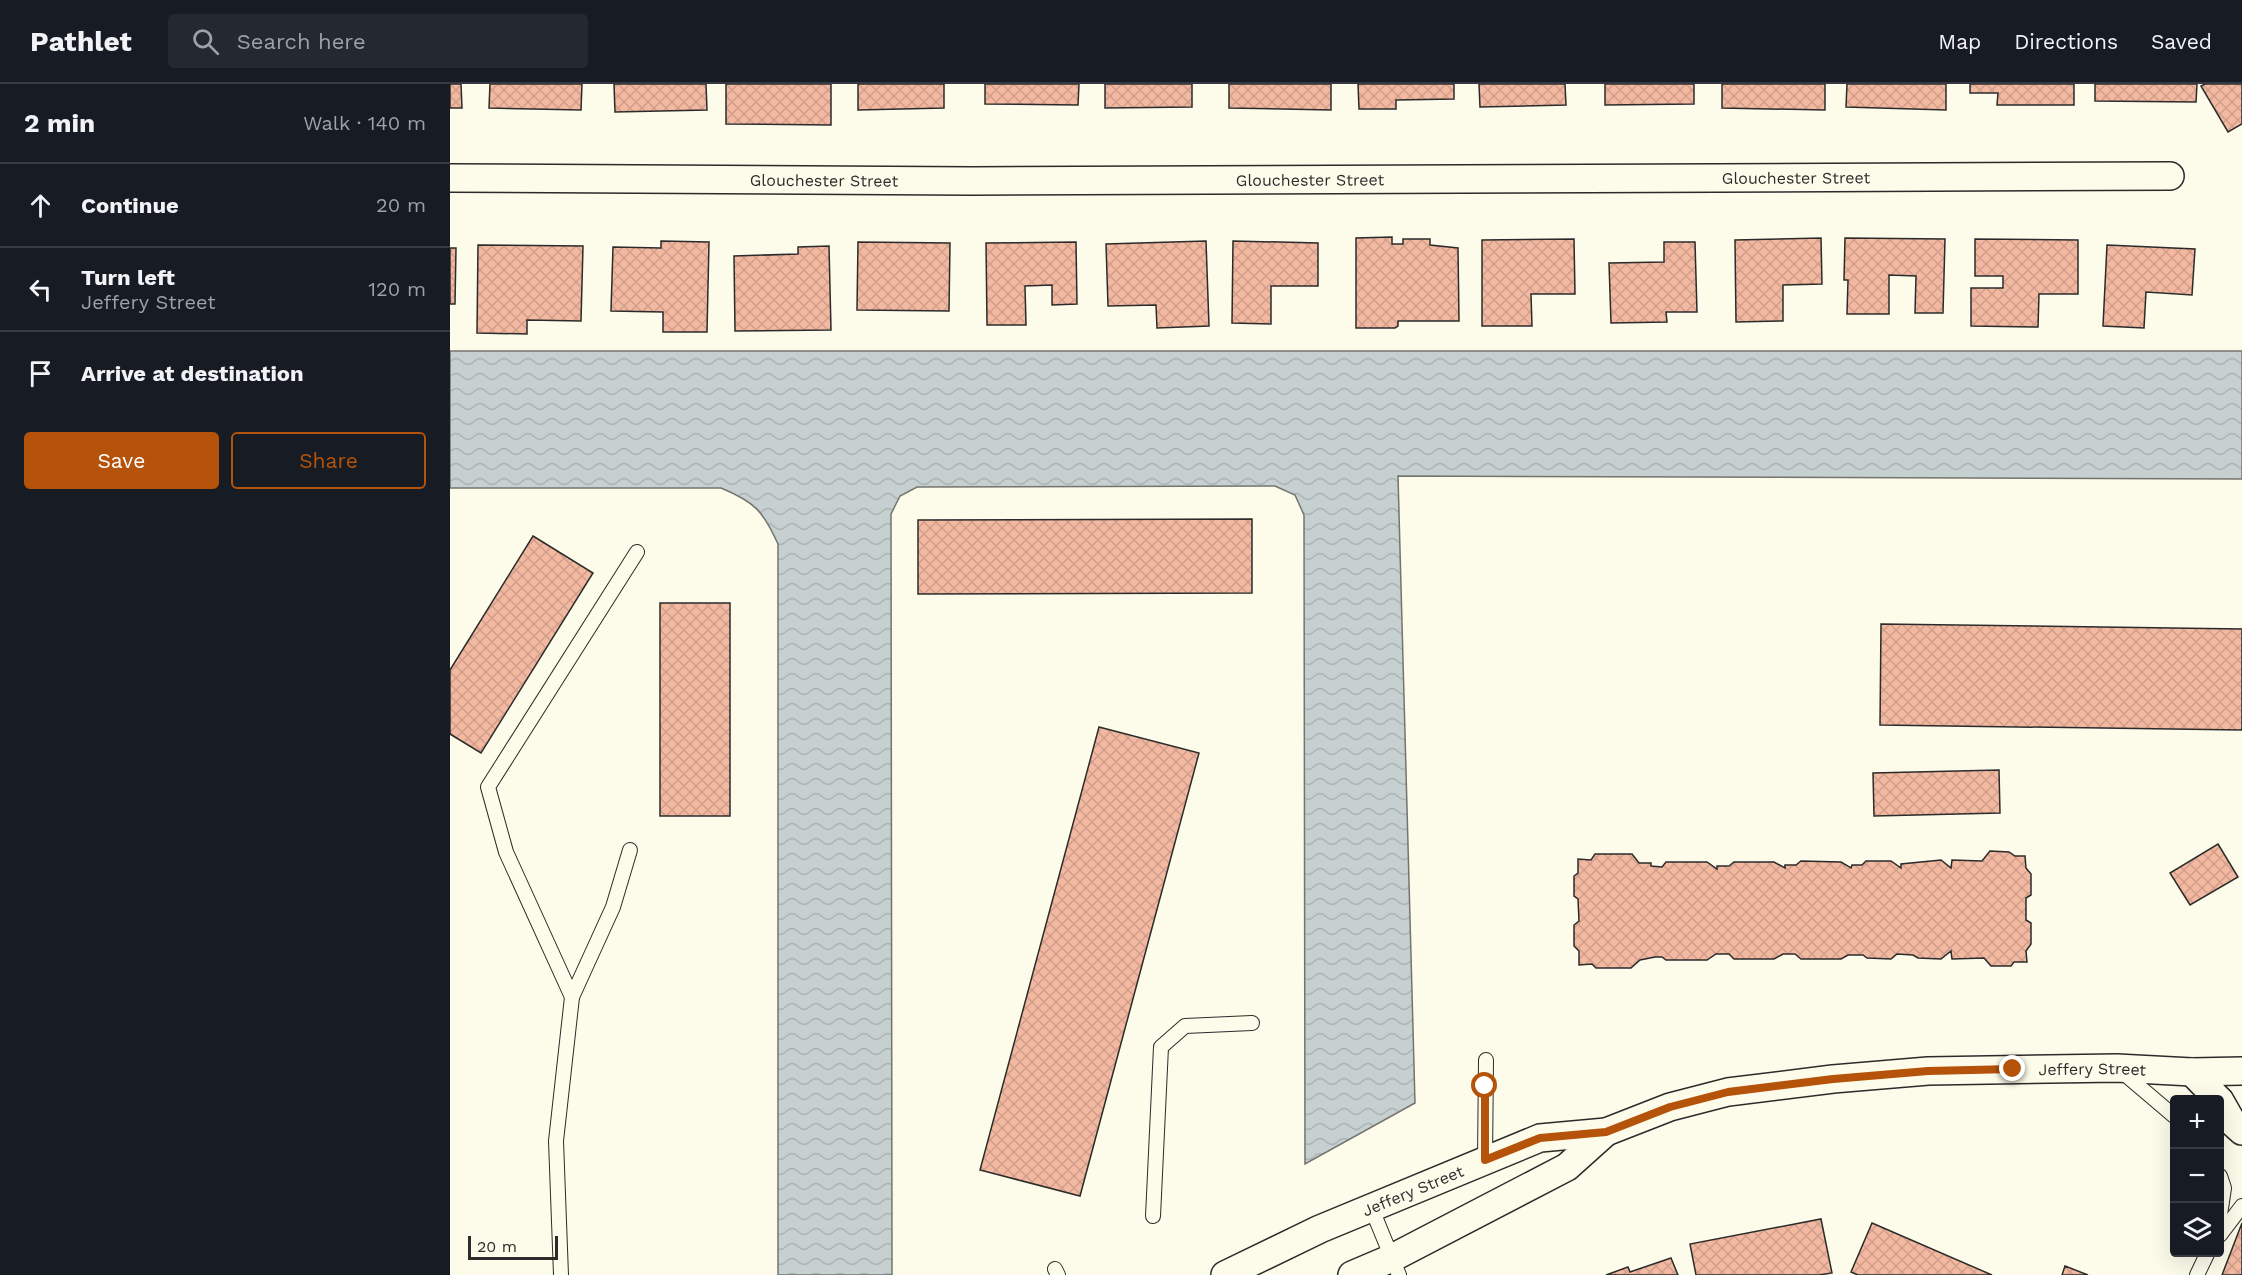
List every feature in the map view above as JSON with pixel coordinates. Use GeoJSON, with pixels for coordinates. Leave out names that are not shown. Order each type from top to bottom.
{"type":"FeatureCollection","features":[{"type":"Feature","properties":{"kind":"street","name":"Glouchester Street"},"geometry":{"type":"LineString","coordinates":[[450,178],[984,181],[2170,176]]}},
{"type":"Feature","properties":{"kind":"street","name":"Jeffery Street"},"geometry":{"type":"LineString","coordinates":[[1225,1275],[1320,1229],[1540,1138],[1606,1132],[1670,1107],[1740,1090],[1928,1071],[2117,1068],[2192,1072],[2242,1071]]}},
{"type":"Feature","properties":{"kind":"street"},"geometry":{"type":"LineString","coordinates":[[2192,1072],[2214,1095]]}},
{"type":"Feature","properties":{"kind":"street"},"geometry":{"type":"LineString","coordinates":[[2224,1108],[2232,1122],[2242,1131]]}},
{"type":"Feature","properties":{"kind":"street","name":"Jeffery Street"},"geometry":{"type":"LineString","coordinates":[[1352,1275],[1396,1266],[1566,1167],[1606,1132]]}},
{"type":"Feature","properties":{"kind":"lane"},"geometry":{"type":"LineString","coordinates":[[572,997],[506,852],[488,787],[637,552]]}},
{"type":"Feature","properties":{"kind":"lane"},"geometry":{"type":"LineString","coordinates":[[561,1275],[556,1141],[572,997],[613,907],[630,850]]}},
{"type":"Feature","properties":{"kind":"lane"},"geometry":{"type":"LineString","coordinates":[[1153,1216],[1161,1047],[1185,1026],[1252,1023]]}},
{"type":"Feature","properties":{"kind":"lane"},"geometry":{"type":"LineString","coordinates":[[1485,1160],[1486,1060]]}},
{"type":"Feature","properties":{"kind":"lane"},"geometry":{"type":"LineString","coordinates":[[2117,1068],[2170,1112]]}},
{"type":"Feature","properties":{"kind":"lane"},"geometry":{"type":"LineString","coordinates":[[2224,1230],[2242,1206]]}},
{"type":"Feature","properties":{"kind":"lane"},"geometry":{"type":"LineString","coordinates":[[1371,1207],[1396,1266]]}},
{"type":"Feature","properties":{"kind":"lane"},"geometry":{"type":"LineString","coordinates":[[2197,1275],[2206,1257]]}},
{"type":"Feature","properties":{"kind":"water"},"geometry":{"type":"Polygon","coordinates":[[[450,351],[2242,351],[2242,479],[1398,476],[1415,1103],[1305,1164],[1304,515],[1295,495],[1275,486],[917,487],[900,496],[891,514],[892,1275],[778,1275],[778,544],[768,523],[757,509],[742,498],[721,488],[450,488],[450,351]]]}},
{"type":"Feature","properties":{"kind":"building"},"geometry":{"type":"Polygon","coordinates":[[[450,84],[461,84],[462,108],[450,108],[450,84]]]}},
{"type":"Feature","properties":{"kind":"building"},"geometry":{"type":"Polygon","coordinates":[[[490,84],[582,84],[581,110],[489,108],[490,84]]]}},
{"type":"Feature","properties":{"kind":"building"},"geometry":{"type":"Polygon","coordinates":[[[614,84],[706,84],[707,110],[615,112],[614,84]]]}},
{"type":"Feature","properties":{"kind":"building"},"geometry":{"type":"Polygon","coordinates":[[[726,84],[831,84],[831,125],[726,124],[726,84]]]}},
{"type":"Feature","properties":{"kind":"building"},"geometry":{"type":"Polygon","coordinates":[[[858,84],[944,84],[944,108],[858,110],[858,84]]]}},
{"type":"Feature","properties":{"kind":"building"},"geometry":{"type":"Polygon","coordinates":[[[985,84],[1079,84],[1078,105],[985,104],[985,84]]]}},
{"type":"Feature","properties":{"kind":"building"},"geometry":{"type":"Polygon","coordinates":[[[1105,84],[1192,84],[1192,107],[1105,108],[1105,84]]]}},
{"type":"Feature","properties":{"kind":"building"},"geometry":{"type":"Polygon","coordinates":[[[1229,84],[1331,84],[1331,110],[1229,108],[1229,84]]]}},
{"type":"Feature","properties":{"kind":"building"},"geometry":{"type":"Polygon","coordinates":[[[1358,84],[1454,84],[1454,99],[1396,100],[1396,109],[1359,109],[1358,84]]]}},
{"type":"Feature","properties":{"kind":"building"},"geometry":{"type":"Polygon","coordinates":[[[1479,84],[1565,84],[1566,105],[1480,107],[1479,84]]]}},
{"type":"Feature","properties":{"kind":"building"},"geometry":{"type":"Polygon","coordinates":[[[1605,84],[1694,84],[1694,104],[1605,105],[1605,84]]]}},
{"type":"Feature","properties":{"kind":"building"},"geometry":{"type":"Polygon","coordinates":[[[1722,84],[1825,84],[1825,110],[1722,108],[1722,84]]]}},
{"type":"Feature","properties":{"kind":"building"},"geometry":{"type":"Polygon","coordinates":[[[1847,84],[1946,84],[1946,110],[1846,107],[1847,84]]]}},
{"type":"Feature","properties":{"kind":"building"},"geometry":{"type":"Polygon","coordinates":[[[1970,84],[2074,84],[2074,105],[1997,105],[1998,93],[1970,93],[1970,84]]]}},
{"type":"Feature","properties":{"kind":"building"},"geometry":{"type":"Polygon","coordinates":[[[2095,84],[2197,84],[2196,102],[2095,101],[2095,84]]]}},
{"type":"Feature","properties":{"kind":"building"},"geometry":{"type":"Polygon","coordinates":[[[2205,84],[2242,84],[2242,124],[2228,132],[2201,86],[2205,84]]]}},
{"type":"Feature","properties":{"kind":"building"},"geometry":{"type":"Polygon","coordinates":[[[1392,237],[1392,244],[1403,244],[1403,239],[1430,239],[1430,245],[1458,248],[1459,321],[1398,321],[1398,326],[1395,328],[1356,328],[1356,238],[1392,237]]]}},
{"type":"Feature","properties":{"kind":"building"},"geometry":{"type":"Polygon","coordinates":[[[1821,238],[1822,284],[1783,285],[1783,321],[1736,322],[1735,240],[1821,238]]]}},
{"type":"Feature","properties":{"kind":"building"},"geometry":{"type":"Polygon","coordinates":[[[1845,238],[1945,239],[1943,313],[1915,313],[1916,276],[1889,275],[1889,314],[1847,314],[1848,280],[1844,280],[1845,238]]]}},
{"type":"Feature","properties":{"kind":"building"},"geometry":{"type":"Polygon","coordinates":[[[1574,239],[1575,294],[1531,294],[1532,326],[1482,326],[1482,240],[1574,239]]]}},
{"type":"Feature","properties":{"kind":"building"},"geometry":{"type":"Polygon","coordinates":[[[1975,239],[2078,240],[2078,294],[2039,294],[2038,327],[1971,326],[1971,288],[2003,288],[2003,276],[1975,276],[1975,239]]]}},
{"type":"Feature","properties":{"kind":"building"},"geometry":{"type":"Polygon","coordinates":[[[661,241],[709,242],[707,332],[663,332],[663,312],[611,311],[613,247],[661,248],[661,241]]]}},
{"type":"Feature","properties":{"kind":"building"},"geometry":{"type":"Polygon","coordinates":[[[1206,241],[1209,326],[1157,328],[1156,305],[1108,306],[1106,244],[1206,241]]]}},
{"type":"Feature","properties":{"kind":"building"},"geometry":{"type":"Polygon","coordinates":[[[1233,241],[1318,243],[1318,286],[1271,286],[1271,324],[1232,323],[1233,241]]]}},
{"type":"Feature","properties":{"kind":"building"},"geometry":{"type":"Polygon","coordinates":[[[858,242],[950,243],[949,311],[857,310],[858,242]]]}},
{"type":"Feature","properties":{"kind":"building"},"geometry":{"type":"Polygon","coordinates":[[[1076,242],[1077,304],[1052,305],[1052,285],[1025,286],[1026,325],[987,325],[986,243],[1076,242]]]}},
{"type":"Feature","properties":{"kind":"building"},"geometry":{"type":"Polygon","coordinates":[[[1664,242],[1695,242],[1697,312],[1666,312],[1667,322],[1611,323],[1609,263],[1664,262],[1664,242]]]}},
{"type":"Feature","properties":{"kind":"building"},"geometry":{"type":"Polygon","coordinates":[[[478,245],[583,246],[581,321],[527,320],[527,334],[477,333],[478,245]]]}},
{"type":"Feature","properties":{"kind":"building"},"geometry":{"type":"Polygon","coordinates":[[[2107,245],[2195,249],[2192,295],[2146,292],[2144,328],[2103,326],[2107,245]]]}},
{"type":"Feature","properties":{"kind":"building"},"geometry":{"type":"Polygon","coordinates":[[[829,246],[831,330],[735,331],[734,256],[798,254],[798,247],[829,246]]]}},
{"type":"Feature","properties":{"kind":"building"},"geometry":{"type":"Polygon","coordinates":[[[450,248],[456,248],[455,304],[450,304],[450,248]]]}},
{"type":"Feature","properties":{"kind":"building"},"geometry":{"type":"Polygon","coordinates":[[[1252,519],[1252,593],[918,594],[918,520],[1252,519]]]}},
{"type":"Feature","properties":{"kind":"building"},"geometry":{"type":"Polygon","coordinates":[[[533,536],[593,573],[481,753],[450,734],[450,670],[533,536]]]}},
{"type":"Feature","properties":{"kind":"building"},"geometry":{"type":"Polygon","coordinates":[[[660,603],[730,603],[730,816],[660,816],[660,603]]]}},
{"type":"Feature","properties":{"kind":"building"},"geometry":{"type":"Polygon","coordinates":[[[1881,624],[2242,629],[2242,730],[1880,725],[1881,624]]]}},
{"type":"Feature","properties":{"kind":"building"},"geometry":{"type":"Polygon","coordinates":[[[1099,727],[1199,753],[1080,1196],[980,1170],[1099,727]]]}},
{"type":"Feature","properties":{"kind":"building"},"geometry":{"type":"Polygon","coordinates":[[[1999,770],[2000,813],[1874,816],[1873,773],[1999,770]]]}},
{"type":"Feature","properties":{"kind":"building"},"geometry":{"type":"Polygon","coordinates":[[[2218,844],[2238,877],[2190,905],[2170,873],[2218,844]]]}},
{"type":"Feature","properties":{"kind":"building"},"geometry":{"type":"Polygon","coordinates":[[[1990,851],[2025,856],[2026,868],[2031,874],[2031,895],[2026,898],[2026,920],[2031,923],[2031,944],[2026,951],[2027,962],[2014,962],[2011,966],[1991,966],[1984,958],[1952,959],[1951,951],[1941,959],[1897,954],[1891,959],[1848,955],[1841,959],[1801,959],[1795,954],[1783,954],[1774,959],[1734,959],[1729,954],[1716,954],[1707,960],[1666,960],[1662,957],[1655,957],[1640,960],[1631,968],[1596,968],[1592,964],[1579,965],[1579,951],[1574,946],[1574,925],[1579,921],[1578,899],[1574,896],[1574,876],[1578,873],[1578,859],[1591,860],[1595,854],[1632,854],[1639,863],[1651,863],[1651,866],[1662,867],[1666,862],[1707,862],[1717,869],[1717,866],[1729,866],[1734,862],[1774,862],[1785,868],[1785,865],[1796,865],[1801,861],[1841,862],[1851,868],[1852,865],[1862,865],[1866,861],[1891,861],[1901,868],[1901,864],[1941,860],[1951,868],[1952,860],[1982,861],[1990,851]]]}},
{"type":"Feature","properties":{"kind":"building"},"geometry":{"type":"Polygon","coordinates":[[[1821,1219],[1832,1273],[1819,1275],[1696,1275],[1690,1244],[1821,1219]]]}},
{"type":"Feature","properties":{"kind":"building"},"geometry":{"type":"Polygon","coordinates":[[[1872,1223],[1992,1275],[1858,1275],[1851,1272],[1872,1223]]]}},
{"type":"Feature","properties":{"kind":"building"},"geometry":{"type":"Polygon","coordinates":[[[2242,1223],[2242,1275],[2222,1275],[2242,1223]]]}},
{"type":"Feature","properties":{"kind":"building"},"geometry":{"type":"Polygon","coordinates":[[[1671,1258],[1678,1275],[1606,1275],[1628,1267],[1630,1272],[1671,1258]]]}},
{"type":"Feature","properties":{"kind":"building"},"geometry":{"type":"Polygon","coordinates":[[[2065,1266],[2088,1275],[2062,1275],[2065,1266]]]}},
{"type":"Feature","properties":{"kind":"route"},"geometry":{"type":"LineString","coordinates":[[1485,1086],[1485,1160],[1540,1138],[1606,1132],[1670,1107],[1728,1092],[1833,1079],[1928,1071],[2013,1069]]}}]}
